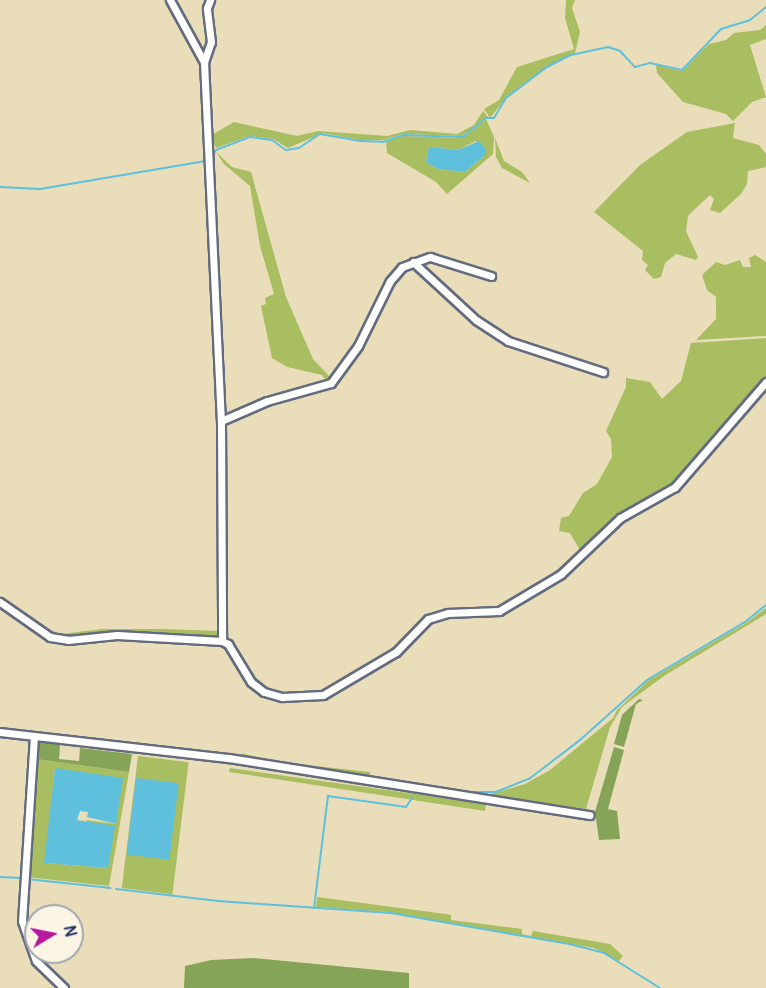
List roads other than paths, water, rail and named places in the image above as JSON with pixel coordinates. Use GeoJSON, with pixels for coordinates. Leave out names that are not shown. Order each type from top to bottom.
{"type":"FeatureCollection","features":[{"type":"Feature","properties":{"kind":"street"},"geometry":{"type":"LineString","coordinates":[[170,0],[204,62]]}},
{"type":"Feature","properties":{"kind":"street"},"geometry":{"type":"LineString","coordinates":[[210,0],[207,8],[211,42],[204,62],[220,421],[222,641]]}},
{"type":"Feature","properties":{"kind":"street"},"geometry":{"type":"LineString","coordinates":[[220,421],[267,401],[331,383],[358,346],[390,281],[413,262],[425,257],[438,258],[468,272],[491,276]]}},
{"type":"Feature","properties":{"kind":"street"},"geometry":{"type":"LineString","coordinates":[[413,262],[476,320],[508,341],[603,372]]}},
{"type":"Feature","properties":{"kind":"street"},"geometry":{"type":"LineString","coordinates":[[0,602],[50,637],[68,640],[117,635],[222,641],[228,644],[251,682],[264,692],[302,697],[331,691],[396,652],[428,619],[448,613],[499,611],[561,574],[620,518],[675,487],[766,382]]}},
{"type":"Feature","properties":{"kind":"street"},"geometry":{"type":"LineString","coordinates":[[0,732],[229,758],[590,815]]}},
{"type":"Feature","properties":{"kind":"street"},"geometry":{"type":"LineString","coordinates":[[34,736],[22,921],[36,961],[64,988]]}},
{"type":"Feature","properties":{"kind":"water"},"geometry":{"type":"Polygon","coordinates":[[[479,141],[486,149],[484,156],[465,172],[438,169],[426,162],[429,147],[458,150],[479,141]]]}},
{"type":"Feature","properties":{"kind":"water"},"geometry":{"type":"Polygon","coordinates":[[[55,768],[123,778],[116,824],[87,817],[88,812],[80,811],[77,820],[115,826],[108,868],[44,863],[55,768]]]}},
{"type":"Feature","properties":{"kind":"water"},"geometry":{"type":"Polygon","coordinates":[[[136,778],[179,783],[169,860],[127,854],[136,778]]]}},
{"type":"Feature","properties":{"kind":"waterway"},"geometry":{"type":"LineString","coordinates":[[211,158],[216,150],[250,137],[272,140],[286,150],[299,148],[320,134],[360,141],[383,142],[403,135],[463,137],[486,118],[494,118],[506,98],[547,67],[571,55],[608,47],[620,51],[635,67],[650,63],[682,70],[721,29],[750,20],[766,7]]}},
{"type":"Feature","properties":{"kind":"waterway"},"geometry":{"type":"LineString","coordinates":[[0,187],[40,189],[206,161]]}},
{"type":"Feature","properties":{"kind":"waterway"},"geometry":{"type":"LineString","coordinates":[[464,792],[496,792],[529,779],[580,740],[647,680],[745,622],[766,605]]}},
{"type":"Feature","properties":{"kind":"waterway"},"geometry":{"type":"LineString","coordinates":[[314,908],[328,796],[406,807],[412,798]]}},
{"type":"Feature","properties":{"kind":"waterway"},"geometry":{"type":"LineString","coordinates":[[0,877],[20,878]]}},
{"type":"Feature","properties":{"kind":"waterway"},"geometry":{"type":"LineString","coordinates":[[27,879],[111,888]]}},
{"type":"Feature","properties":{"kind":"waterway"},"geometry":{"type":"LineString","coordinates":[[116,889],[218,901],[391,913],[569,944],[604,953],[660,988]]}}]}
